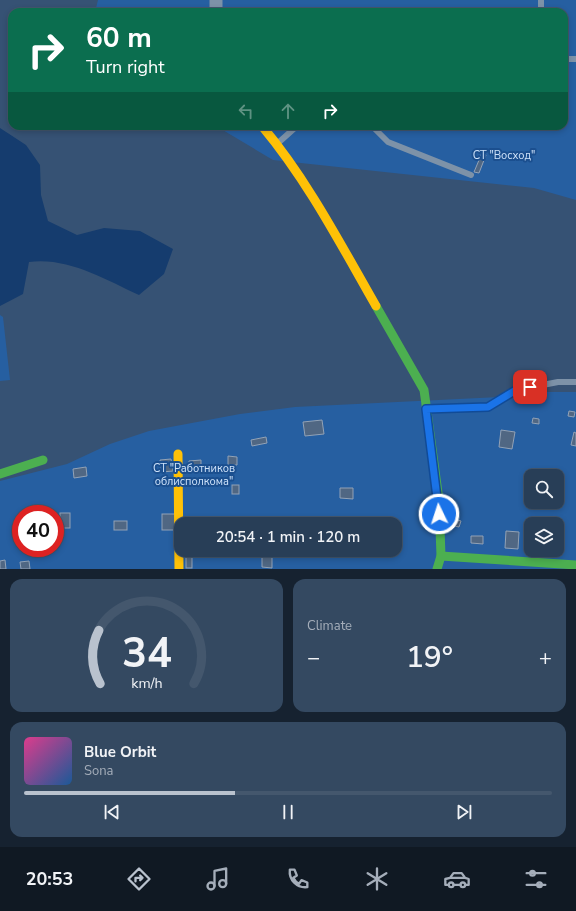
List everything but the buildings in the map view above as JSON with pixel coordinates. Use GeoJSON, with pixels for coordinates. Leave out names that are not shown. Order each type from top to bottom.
{"type":"FeatureCollection","features":[{"type":"Feature","properties":{"kind":"street"},"geometry":{"type":"LineString","coordinates":[[265,130],[277,144],[320,210],[424,390],[439,500],[441,556],[437,569]]}},
{"type":"Feature","properties":{"kind":"street"},"geometry":{"type":"LineString","coordinates":[[178,454],[179,569]]}},
{"type":"Feature","properties":{"kind":"street"},"geometry":{"type":"LineString","coordinates":[[0,474],[43,460]]}},
{"type":"Feature","properties":{"kind":"street"},"geometry":{"type":"LineString","coordinates":[[441,556],[576,565]]}},
{"type":"Feature","properties":{"kind":"lane"},"geometry":{"type":"LineString","coordinates":[[277,144],[293,130]]}},
{"type":"Feature","properties":{"kind":"lane"},"geometry":{"type":"LineString","coordinates":[[376,130],[388,142],[470,175]]}},
{"type":"Feature","properties":{"kind":"lane"},"geometry":{"type":"LineString","coordinates":[[426,409],[488,407],[516,390],[558,382],[576,382]]}},
{"type":"Feature","properties":{"kind":"green space","name":"СТ \"Восход\""},"geometry":{"type":"Polygon","coordinates":[[[98,0],[576,0],[576,200],[534,188],[273,160],[223,130],[568,130],[568,8],[96,8],[98,0]]]}},
{"type":"Feature","properties":{"kind":"green space"},"geometry":{"type":"Polygon","coordinates":[[[0,315],[3,317],[10,380],[0,381],[0,315]]]}},
{"type":"Feature","properties":{"kind":"green space","name":"СТ \"Работников облисполкома\""},"geometry":{"type":"Polygon","coordinates":[[[528,392],[576,392],[576,569],[0,569],[0,481],[67,464],[110,444],[149,431],[240,414],[295,407],[518,396],[528,392]]]}},
{"type":"Feature","properties":{"kind":"shaded area"},"geometry":{"type":"Polygon","coordinates":[[[0,128],[26,145],[40,165],[41,195],[48,221],[77,235],[104,228],[140,231],[173,249],[164,274],[139,295],[99,276],[72,266],[43,261],[29,262],[23,294],[0,306],[0,128]]]}},
{"type":"Feature","properties":{"kind":"traffic: fast"},"geometry":{"type":"LineString","coordinates":[[376,306],[424,390],[439,500],[441,556],[437,569]]}},
{"type":"Feature","properties":{"kind":"traffic: fast"},"geometry":{"type":"LineString","coordinates":[[0,474],[43,460]]}},
{"type":"Feature","properties":{"kind":"traffic: fast"},"geometry":{"type":"LineString","coordinates":[[441,556],[576,565]]}},
{"type":"Feature","properties":{"kind":"traffic: slow"},"geometry":{"type":"LineString","coordinates":[[265,130],[279,147],[309,191],[376,306]]}},
{"type":"Feature","properties":{"kind":"traffic: slow"},"geometry":{"type":"LineString","coordinates":[[178,454],[179,569]]}},
{"type":"Feature","properties":{"kind":"route"},"geometry":{"type":"LineString","coordinates":[[439,514],[439,500],[426,409],[488,407],[516,390],[530,387]]}}]}
